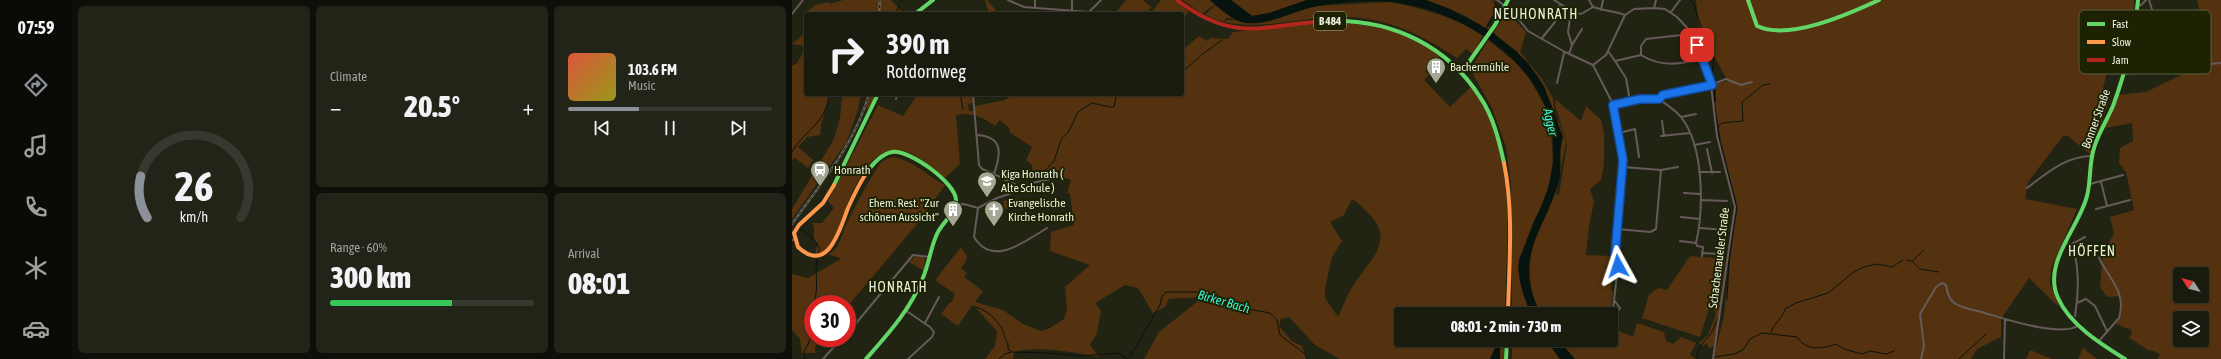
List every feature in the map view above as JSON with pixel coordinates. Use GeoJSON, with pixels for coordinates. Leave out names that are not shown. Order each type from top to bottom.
{"type":"FeatureCollection","features":[{"type":"Feature","properties":{"kind":"street"},"geometry":{"type":"LineString","coordinates":[[792,14],[803,0]]}},
{"type":"Feature","properties":{"kind":"street"},"geometry":{"type":"LineString","coordinates":[[918,12],[933,0]]}},
{"type":"Feature","properties":{"kind":"street"},"geometry":{"type":"LineString","coordinates":[[1008,0],[1024,7],[1089,12],[1101,0]]}},
{"type":"Feature","properties":{"kind":"street"},"geometry":{"type":"LineString","coordinates":[[1035,0],[1035,8]]}},
{"type":"Feature","properties":{"kind":"street"},"geometry":{"type":"LineString","coordinates":[[1072,0],[1072,10]]}},
{"type":"Feature","properties":{"kind":"street","name":"B 484"},"geometry":{"type":"LineString","coordinates":[[1177,0],[1192,12],[1210,22],[1240,30],[1333,21],[1376,24],[1420,40],[1446,58],[1462,72],[1477,88],[1489,111],[1501,142],[1505,163],[1509,226],[1508,307]]}},
{"type":"Feature","properties":{"kind":"street"},"geometry":{"type":"LineString","coordinates":[[1497,0],[1512,11],[1524,28],[1565,52],[1593,65],[1613,105],[1619,133],[1623,167],[1615,255],[1618,266],[1614,300],[1613,311],[1617,313],[1620,308],[1614,300]]}},
{"type":"Feature","properties":{"kind":"street"},"geometry":{"type":"LineString","coordinates":[[1462,72],[1483,44],[1508,0]]}},
{"type":"Feature","properties":{"kind":"street"},"geometry":{"type":"LineString","coordinates":[[1554,0],[1571,12],[1581,14],[1593,7]]}},
{"type":"Feature","properties":{"kind":"street"},"geometry":{"type":"LineString","coordinates":[[1589,0],[1593,7],[1614,13],[1622,12],[1625,15]]}},
{"type":"Feature","properties":{"kind":"street"},"geometry":{"type":"LineString","coordinates":[[1601,10],[1602,0]]}},
{"type":"Feature","properties":{"kind":"street"},"geometry":{"type":"LineString","coordinates":[[1654,8],[1656,0]]}},
{"type":"Feature","properties":{"kind":"street"},"geometry":{"type":"LineString","coordinates":[[1593,65],[1603,58],[1608,51],[1625,15],[1634,9],[1654,8],[1671,12],[1680,0]]}},
{"type":"Feature","properties":{"kind":"street"},"geometry":{"type":"LineString","coordinates":[[1748,0],[1757,26],[1768,32],[1794,29],[1833,18],[1879,0]]}},
{"type":"Feature","properties":{"kind":"street","name":"Bonner Straße"},"geometry":{"type":"LineString","coordinates":[[2137,10],[2138,0]]}},
{"type":"Feature","properties":{"kind":"street"},"geometry":{"type":"LineString","coordinates":[[2138,6],[2146,0]]}},
{"type":"Feature","properties":{"kind":"street"},"geometry":{"type":"LineString","coordinates":[[2149,0],[2152,10]]}},
{"type":"Feature","properties":{"kind":"street"},"geometry":{"type":"LineString","coordinates":[[1542,38],[1555,22],[1560,5]]}},
{"type":"Feature","properties":{"kind":"street"},"geometry":{"type":"LineString","coordinates":[[1571,12],[1568,32],[1572,45]]}},
{"type":"Feature","properties":{"kind":"street","name":"Schachenaueler Straße"},"geometry":{"type":"LineString","coordinates":[[1671,12],[1691,32],[1703,59],[1712,85],[1717,136],[1735,207],[1713,359]]}},
{"type":"Feature","properties":{"kind":"street"},"geometry":{"type":"LineString","coordinates":[[1569,54],[1572,45],[1582,29]]}},
{"type":"Feature","properties":{"kind":"street"},"geometry":{"type":"LineString","coordinates":[[1641,55],[1641,46],[1646,39],[1681,35],[1691,32]]}},
{"type":"Feature","properties":{"kind":"street"},"geometry":{"type":"LineString","coordinates":[[1608,51],[1626,78],[1630,101]]}},
{"type":"Feature","properties":{"kind":"street"},"geometry":{"type":"LineString","coordinates":[[1557,83],[1565,52]]}},
{"type":"Feature","properties":{"kind":"street"},"geometry":{"type":"LineString","coordinates":[[1615,61],[1641,55],[1655,63],[1668,65],[1703,59]]}},
{"type":"Feature","properties":{"kind":"street"},"geometry":{"type":"LineString","coordinates":[[2211,64],[2221,63]]}},
{"type":"Feature","properties":{"kind":"street","name":"Bonner Straße"},"geometry":{"type":"LineString","coordinates":[[2121,74],[2112,108],[2094,148],[2090,184],[2068,243],[2055,271],[2054,285],[2061,305],[2079,325],[2098,342],[2125,359]]}},
{"type":"Feature","properties":{"kind":"street"},"geometry":{"type":"LineString","coordinates":[[1613,105],[1630,101],[1659,99],[1663,95],[1712,85],[1726,79],[1737,85],[1746,85],[1752,82]]}},
{"type":"Feature","properties":{"kind":"street"},"geometry":{"type":"LineString","coordinates":[[866,359],[894,328],[923,280],[938,231],[955,205],[956,192],[947,182],[905,153],[892,152],[880,157],[867,172],[837,239],[830,250],[816,256],[801,251],[792,240],[797,227],[816,211],[838,178],[847,157],[871,116],[877,96]]}},
{"type":"Feature","properties":{"kind":"street"},"geometry":{"type":"LineString","coordinates":[[973,96],[980,168],[1013,182],[1016,185],[1016,191]]}},
{"type":"Feature","properties":{"kind":"street"},"geometry":{"type":"LineString","coordinates":[[1659,99],[1681,117],[1690,133],[1694,145],[1699,172],[1701,200],[1700,228],[1696,243]]}},
{"type":"Feature","properties":{"kind":"street"},"geometry":{"type":"LineString","coordinates":[[1681,117],[1696,114]]}},
{"type":"Feature","properties":{"kind":"street"},"geometry":{"type":"LineString","coordinates":[[1662,121],[1665,136]]}},
{"type":"Feature","properties":{"kind":"street"},"geometry":{"type":"LineString","coordinates":[[1619,133],[1635,129],[1639,157]]}},
{"type":"Feature","properties":{"kind":"street"},"geometry":{"type":"LineString","coordinates":[[1661,136],[1690,133]]}},
{"type":"Feature","properties":{"kind":"street"},"geometry":{"type":"LineString","coordinates":[[976,135],[991,137],[998,145],[1000,157],[994,174]]}},
{"type":"Feature","properties":{"kind":"street"},"geometry":{"type":"LineString","coordinates":[[1694,145],[1710,142]]}},
{"type":"Feature","properties":{"kind":"street"},"geometry":{"type":"LineString","coordinates":[[1707,149],[1712,173]]}},
{"type":"Feature","properties":{"kind":"street"},"geometry":{"type":"LineString","coordinates":[[2027,188],[2056,166],[2079,156],[2092,156]]}},
{"type":"Feature","properties":{"kind":"street"},"geometry":{"type":"LineString","coordinates":[[1623,167],[1661,170],[1678,167]]}},
{"type":"Feature","properties":{"kind":"street"},"geometry":{"type":"LineString","coordinates":[[1617,229],[1650,232],[1656,229],[1661,170]]}},
{"type":"Feature","properties":{"kind":"street"},"geometry":{"type":"LineString","coordinates":[[1699,172],[1720,172]]}},
{"type":"Feature","properties":{"kind":"street"},"geometry":{"type":"LineString","coordinates":[[2090,184],[2123,175]]}},
{"type":"Feature","properties":{"kind":"street"},"geometry":{"type":"LineString","coordinates":[[955,205],[964,204],[978,208],[997,198],[1027,188],[1032,183],[1055,178]]}},
{"type":"Feature","properties":{"kind":"street"},"geometry":{"type":"LineString","coordinates":[[2101,182],[2107,206]]}},
{"type":"Feature","properties":{"kind":"street"},"geometry":{"type":"LineString","coordinates":[[1684,193],[1700,194]]}},
{"type":"Feature","properties":{"kind":"street"},"geometry":{"type":"LineString","coordinates":[[1701,200],[1727,202]]}},
{"type":"Feature","properties":{"kind":"street"},"geometry":{"type":"LineString","coordinates":[[2096,209],[2130,200]]}},
{"type":"Feature","properties":{"kind":"street"},"geometry":{"type":"LineString","coordinates":[[978,208],[974,237],[982,246],[991,252],[1004,251],[1019,245],[1047,228]]}},
{"type":"Feature","properties":{"kind":"street"},"geometry":{"type":"LineString","coordinates":[[1681,217],[1700,219]]}},
{"type":"Feature","properties":{"kind":"street"},"geometry":{"type":"LineString","coordinates":[[1700,228],[1726,230]]}},
{"type":"Feature","properties":{"kind":"street"},"geometry":{"type":"LineString","coordinates":[[2075,316],[2077,303],[2076,254],[2068,243],[2084,237]]}},
{"type":"Feature","properties":{"kind":"street"},"geometry":{"type":"LineString","coordinates":[[1680,241],[1696,243],[1697,246],[1703,247],[1702,254],[1720,254]]}},
{"type":"Feature","properties":{"kind":"street"},"geometry":{"type":"LineString","coordinates":[[2098,342],[2119,318],[2120,314],[2118,287],[2099,258],[2102,251],[2109,246]]}},
{"type":"Feature","properties":{"kind":"street"},"geometry":{"type":"LineString","coordinates":[[856,323],[913,255],[930,257]]}},
{"type":"Feature","properties":{"kind":"street"},"geometry":{"type":"LineString","coordinates":[[1921,359],[1924,346],[1920,314],[1936,287],[1942,282],[1946,285],[1950,297],[1958,305],[2040,328],[2070,329],[2079,325]]}},
{"type":"Feature","properties":{"kind":"street"},"geometry":{"type":"LineString","coordinates":[[925,323],[939,298]]}},
{"type":"Feature","properties":{"kind":"street"},"geometry":{"type":"LineString","coordinates":[[2077,303],[2086,299],[2092,303],[2107,331]]}},
{"type":"Feature","properties":{"kind":"street"},"geometry":{"type":"LineString","coordinates":[[905,310],[932,328],[933,335],[908,359]]}},
{"type":"Feature","properties":{"kind":"street"},"geometry":{"type":"LineString","coordinates":[[2004,359],[2005,319]]}},
{"type":"Feature","properties":{"kind":"street"},"geometry":{"type":"LineString","coordinates":[[823,359],[834,347]]}},
{"type":"Feature","properties":{"kind":"street"},"geometry":{"type":"LineString","coordinates":[[1506,359],[1507,347]]}},
{"type":"Feature","properties":{"kind":"shaded area"},"geometry":{"type":"Polygon","coordinates":[[[843,0],[891,0],[902,12],[806,12],[815,5],[829,2],[830,4],[843,0]]]}},
{"type":"Feature","properties":{"kind":"shaded area"},"geometry":{"type":"Polygon","coordinates":[[[985,0],[987,0],[997,12],[988,12],[985,0]]]}},
{"type":"Feature","properties":{"kind":"shaded area"},"geometry":{"type":"Polygon","coordinates":[[[1126,0],[1143,0],[1151,7],[1147,12],[1116,12],[1126,0]]]}},
{"type":"Feature","properties":{"kind":"shaded area"},"geometry":{"type":"Polygon","coordinates":[[[1161,0],[1175,0],[1189,12],[1184,17],[1184,12],[1152,12],[1161,0]]]}},
{"type":"Feature","properties":{"kind":"shaded area"},"geometry":{"type":"Polygon","coordinates":[[[1183,0],[1210,0],[1215,4],[1202,14],[1183,0]]]}},
{"type":"Feature","properties":{"kind":"shaded area"},"geometry":{"type":"Polygon","coordinates":[[[1231,0],[1307,0],[1269,13],[1252,16],[1231,0]]]}},
{"type":"Feature","properties":{"kind":"shaded area"},"geometry":{"type":"Polygon","coordinates":[[[1426,0],[1495,0],[1495,12],[1486,25],[1491,28],[1489,30],[1464,15],[1426,0]]]}},
{"type":"Feature","properties":{"kind":"shaded area"},"geometry":{"type":"Polygon","coordinates":[[[1696,0],[2134,0],[2134,10],[2079,10],[2079,74],[2106,74],[2103,88],[2111,96],[2090,154],[2068,136],[2063,136],[2028,182],[2025,199],[2077,209],[2051,269],[2050,284],[2059,307],[2029,278],[2001,319],[2001,337],[1977,349],[1971,359],[1713,359],[1724,316],[1736,203],[1714,104],[1716,102],[1716,87],[1713,85],[1728,81],[1707,44],[1701,46],[1696,0]]]}},
{"type":"Feature","properties":{"kind":"shaded area"},"geometry":{"type":"Polygon","coordinates":[[[2197,0],[2221,0],[2221,359],[2158,359],[2160,354],[2151,350],[2150,351],[2129,338],[2132,333],[2131,330],[2116,324],[2121,315],[2121,296],[2107,297],[2100,287],[2103,252],[2114,234],[2110,217],[2134,210],[2126,172],[2119,163],[2120,148],[2133,141],[2132,123],[2105,128],[2119,95],[2146,92],[2181,74],[2211,74],[2211,10],[2200,10],[2197,0]]]}},
{"type":"Feature","properties":{"kind":"shaded area"},"geometry":{"type":"Polygon","coordinates":[[[1391,2],[1451,19],[1474,30],[1484,37],[1482,37],[1473,54],[1466,49],[1457,58],[1428,40],[1413,33],[1382,22],[1365,18],[1331,17],[1252,25],[1221,21],[1205,15],[1215,5],[1225,12],[1255,23],[1316,6],[1391,2]]]}},
{"type":"Feature","properties":{"kind":"shaded area"},"geometry":{"type":"Polygon","coordinates":[[[1509,14],[1526,32],[1520,52],[1542,79],[1553,98],[1554,108],[1558,118],[1537,75],[1516,51],[1495,35],[1494,32],[1503,18],[1509,14]]]}},
{"type":"Feature","properties":{"kind":"shaded area"},"geometry":{"type":"Polygon","coordinates":[[[1334,22],[1376,27],[1390,30],[1417,41],[1440,57],[1425,71],[1429,75],[1424,80],[1450,107],[1471,87],[1486,112],[1497,139],[1503,167],[1507,226],[1505,307],[1394,307],[1394,347],[1498,347],[1495,348],[1490,359],[1340,359],[1315,345],[1289,317],[1281,319],[1279,326],[1292,341],[1302,346],[1307,359],[1144,359],[1159,332],[1203,297],[1169,299],[1165,307],[1153,313],[1138,288],[1125,285],[1095,303],[1101,310],[1097,333],[1090,345],[1099,357],[1055,350],[1031,349],[1021,350],[1014,353],[1013,359],[985,359],[995,346],[997,331],[975,307],[972,305],[958,326],[941,314],[949,303],[951,303],[955,294],[935,280],[961,247],[967,256],[966,261],[961,268],[967,273],[964,277],[983,291],[975,302],[1003,310],[1023,324],[1041,331],[1048,329],[1064,319],[1067,309],[1065,287],[1090,265],[1050,251],[1051,232],[1074,225],[1070,193],[1067,193],[1071,180],[1036,174],[1033,175],[1032,165],[1026,160],[1032,147],[1009,132],[1010,129],[1000,120],[995,126],[982,118],[967,114],[956,115],[960,164],[945,178],[922,160],[907,152],[892,150],[879,156],[868,166],[858,180],[834,241],[826,250],[815,254],[818,244],[814,239],[814,227],[812,223],[822,223],[834,208],[828,201],[878,105],[903,116],[917,96],[972,96],[973,103],[968,104],[969,111],[975,111],[975,106],[1005,100],[1011,96],[1184,96],[1184,47],[1185,48],[1199,36],[1207,41],[1210,38],[1228,39],[1233,32],[1334,22]],[[1352,199],[1344,215],[1330,222],[1342,241],[1332,257],[1325,288],[1325,298],[1338,317],[1347,297],[1377,251],[1380,242],[1380,233],[1376,223],[1368,213],[1352,199]]]}},
{"type":"Feature","properties":{"kind":"shaded area"},"geometry":{"type":"Polygon","coordinates":[[[804,31],[804,46],[792,44],[803,35],[804,31]]]}},
{"type":"Feature","properties":{"kind":"shaded area"},"geometry":{"type":"Polygon","coordinates":[[[1488,40],[1514,61],[1529,78],[1546,108],[1551,131],[1553,163],[1548,189],[1519,260],[1523,293],[1528,307],[1512,307],[1511,185],[1506,147],[1492,108],[1474,76],[1472,67],[1488,40]]]}},
{"type":"Feature","properties":{"kind":"shaded area"},"geometry":{"type":"Polygon","coordinates":[[[804,51],[804,96],[829,96],[821,125],[820,135],[807,137],[798,147],[813,160],[808,168],[795,158],[792,160],[792,66],[797,63],[804,51]]]}},
{"type":"Feature","properties":{"kind":"shaded area"},"geometry":{"type":"Polygon","coordinates":[[[842,96],[861,96],[857,113],[846,143],[792,219],[792,209],[834,139],[840,118],[842,96]]]}},
{"type":"Feature","properties":{"kind":"shaded area"},"geometry":{"type":"Polygon","coordinates":[[[869,96],[874,96],[870,110],[866,108],[869,96]]]}},
{"type":"Feature","properties":{"kind":"shaded area"},"geometry":{"type":"Polygon","coordinates":[[[1556,100],[1581,121],[1586,106],[1601,120],[1604,132],[1604,164],[1601,180],[1590,189],[1594,202],[1589,226],[1586,255],[1613,257],[1611,291],[1613,292],[1611,307],[1538,307],[1531,282],[1530,261],[1539,228],[1555,193],[1558,182],[1556,195],[1559,195],[1567,144],[1555,105],[1556,100]]]}},
{"type":"Feature","properties":{"kind":"shaded area"},"geometry":{"type":"Polygon","coordinates":[[[1558,119],[1566,142],[1560,175],[1563,137],[1558,127],[1558,119]]]}},
{"type":"Feature","properties":{"kind":"shaded area"},"geometry":{"type":"Polygon","coordinates":[[[893,157],[907,161],[945,185],[918,223],[856,296],[856,295],[804,295],[804,347],[815,347],[815,353],[802,353],[800,339],[792,330],[792,274],[808,278],[839,260],[840,258],[828,254],[835,250],[852,213],[876,169],[883,161],[893,157]]]}},
{"type":"Feature","properties":{"kind":"shaded area"},"geometry":{"type":"Polygon","coordinates":[[[1018,198],[1020,206],[1005,209],[1003,201],[1018,198]]]}},
{"type":"Feature","properties":{"kind":"shaded area"},"geometry":{"type":"Polygon","coordinates":[[[916,256],[923,257],[925,259],[924,271],[909,262],[916,256]]]}},
{"type":"Feature","properties":{"kind":"shaded area"},"geometry":{"type":"Polygon","coordinates":[[[1690,256],[1725,259],[1720,305],[1710,305],[1700,337],[1642,318],[1649,295],[1658,288],[1667,290],[1690,256]]]}},
{"type":"Feature","properties":{"kind":"shaded area"},"geometry":{"type":"Polygon","coordinates":[[[1713,308],[1721,308],[1721,313],[1714,346],[1710,348],[1706,343],[1703,346],[1699,343],[1708,335],[1716,314],[1713,308]]]}},
{"type":"Feature","properties":{"kind":"shaded area"},"geometry":{"type":"Polygon","coordinates":[[[1637,323],[1664,332],[1666,341],[1673,344],[1681,337],[1696,343],[1690,355],[1696,359],[1575,359],[1564,347],[1618,347],[1618,331],[1633,337],[1637,323]]]}},
{"type":"Feature","properties":{"kind":"shaded area"},"geometry":{"type":"Polygon","coordinates":[[[1500,347],[1504,347],[1504,359],[1500,359],[1500,347]]]}},
{"type":"Feature","properties":{"kind":"shaded area"},"geometry":{"type":"Polygon","coordinates":[[[1512,347],[1551,347],[1560,359],[1512,359],[1512,347]]]}},
{"type":"Feature","properties":{"kind":"shaded area"},"geometry":{"type":"Polygon","coordinates":[[[2083,348],[2097,359],[2078,359],[2083,348]]]}},
{"type":"Feature","properties":{"kind":"shaded area"},"geometry":{"type":"Polygon","coordinates":[[[2030,350],[2052,359],[2026,359],[2030,350]]]}},
{"type":"Feature","properties":{"kind":"water","name":"Agger"},"geometry":{"type":"Polygon","coordinates":[[[1210,0],[1231,0],[1252,16],[1269,13],[1307,0],[1426,0],[1450,9],[1489,30],[1516,51],[1528,63],[1544,86],[1563,137],[1559,180],[1539,230],[1530,260],[1529,276],[1532,294],[1538,307],[1528,307],[1522,288],[1518,267],[1519,258],[1545,197],[1549,183],[1552,168],[1553,138],[1546,109],[1540,95],[1528,76],[1513,59],[1496,44],[1456,20],[1413,6],[1391,2],[1364,1],[1336,3],[1309,8],[1273,20],[1254,23],[1240,22],[1226,14],[1210,0]]]}},
{"type":"Feature","properties":{"kind":"water"},"geometry":{"type":"Polygon","coordinates":[[[1500,347],[1500,359],[1490,359],[1495,348],[1500,347]]]}},
{"type":"Feature","properties":{"kind":"water"},"geometry":{"type":"Polygon","coordinates":[[[1551,347],[1564,347],[1575,359],[1560,359],[1551,347]]]}},
{"type":"Feature","properties":{"kind":"waterway"},"geometry":{"type":"LineString","coordinates":[[1486,29],[1498,8],[1492,0]]}},
{"type":"Feature","properties":{"kind":"waterway"},"geometry":{"type":"LineString","coordinates":[[1690,0],[1694,4],[1703,34],[1714,58],[1712,76],[1713,82]]}},
{"type":"Feature","properties":{"kind":"waterway"},"geometry":{"type":"LineString","coordinates":[[897,12],[899,5]]}},
{"type":"Feature","properties":{"kind":"waterway"},"geometry":{"type":"LineString","coordinates":[[1225,21],[1226,19],[1236,19]]}},
{"type":"Feature","properties":{"kind":"waterway"},"geometry":{"type":"LineString","coordinates":[[1184,70],[1222,40]]}},
{"type":"Feature","properties":{"kind":"waterway"},"geometry":{"type":"LineString","coordinates":[[1717,128],[1722,123],[1743,121],[1742,102],[1763,85],[1770,84]]}},
{"type":"Feature","properties":{"kind":"waterway"},"geometry":{"type":"LineString","coordinates":[[1714,86],[1715,102]]}},
{"type":"Feature","properties":{"kind":"waterway"},"geometry":{"type":"LineString","coordinates":[[792,152],[797,144],[820,120],[824,113],[829,96]]}},
{"type":"Feature","properties":{"kind":"waterway"},"geometry":{"type":"LineString","coordinates":[[960,96],[963,109]]}},
{"type":"Feature","properties":{"kind":"waterway"},"geometry":{"type":"LineString","coordinates":[[1040,176],[1054,161],[1061,140],[1069,131],[1078,112],[1092,103],[1114,107],[1116,97],[1121,96]]}},
{"type":"Feature","properties":{"kind":"waterway"},"geometry":{"type":"LineString","coordinates":[[1715,106],[1720,144]]}},
{"type":"Feature","properties":{"kind":"waterway"},"geometry":{"type":"LineString","coordinates":[[1721,146],[1737,207],[1729,261],[1727,300]]}},
{"type":"Feature","properties":{"kind":"waterway"},"geometry":{"type":"LineString","coordinates":[[799,229],[808,234],[820,248],[818,253]]}},
{"type":"Feature","properties":{"kind":"waterway"},"geometry":{"type":"LineString","coordinates":[[1913,260],[1924,250]]}},
{"type":"Feature","properties":{"kind":"waterway"},"geometry":{"type":"LineString","coordinates":[[816,295],[817,259]]}},
{"type":"Feature","properties":{"kind":"waterway"},"geometry":{"type":"LineString","coordinates":[[1771,332],[1785,309],[1796,303],[1828,293],[1855,271],[1864,267],[1877,264],[1892,267],[1903,260]]}},
{"type":"Feature","properties":{"kind":"waterway"},"geometry":{"type":"LineString","coordinates":[[1907,260],[1912,261],[1920,269],[1939,272]]}},
{"type":"Feature","properties":{"kind":"waterway","name":"Birker Bach"},"geometry":{"type":"LineString","coordinates":[[1130,357],[1160,305],[1162,296],[1166,292],[1200,292],[1210,295],[1220,302],[1237,307],[1270,313],[1277,320],[1280,335],[1305,354],[1307,359]]}},
{"type":"Feature","properties":{"kind":"waterway"},"geometry":{"type":"LineString","coordinates":[[975,307],[988,313],[998,323],[1008,343],[1008,349],[1012,352],[1081,356],[1117,353],[1128,359]]}},
{"type":"Feature","properties":{"kind":"waterway"},"geometry":{"type":"LineString","coordinates":[[1697,359],[1699,349],[1713,330],[1718,318]]}},
{"type":"Feature","properties":{"kind":"waterway"},"geometry":{"type":"LineString","coordinates":[[1715,357],[1734,354],[1743,350],[1750,339],[1762,333],[1797,337],[1805,345],[1815,348],[1836,344],[1844,349],[1862,354],[1870,351],[1886,354],[1894,351]]}},
{"type":"Feature","properties":{"kind":"waterway"},"geometry":{"type":"LineString","coordinates":[[1959,359],[1986,334]]}},
{"type":"Feature","properties":{"kind":"waterway"},"geometry":{"type":"LineString","coordinates":[[805,359],[804,352],[806,347]]}},
{"type":"Feature","properties":{"kind":"waterway"},"geometry":{"type":"LineString","coordinates":[[999,359],[1005,354],[1011,352]]}},
{"type":"Feature","properties":{"kind":"railway"},"geometry":{"type":"LineString","coordinates":[[879,12],[880,0]]}},
{"type":"Feature","properties":{"kind":"railway"},"geometry":{"type":"LineString","coordinates":[[792,224],[846,146],[855,130],[868,96]]}},
{"type":"Feature","properties":{"kind":"traffic: fast"},"geometry":{"type":"LineString","coordinates":[[918,12],[933,0]]}},
{"type":"Feature","properties":{"kind":"traffic: fast"},"geometry":{"type":"LineString","coordinates":[[1462,72],[1495,25],[1508,0]]}},
{"type":"Feature","properties":{"kind":"traffic: fast"},"geometry":{"type":"LineString","coordinates":[[1748,0],[1757,26],[1770,30],[1802,28],[1819,24],[1879,0]]}},
{"type":"Feature","properties":{"kind":"traffic: fast"},"geometry":{"type":"LineString","coordinates":[[2137,10],[2138,0]]}},
{"type":"Feature","properties":{"kind":"traffic: fast"},"geometry":{"type":"LineString","coordinates":[[1334,21],[1378,25],[1398,31],[1418,40],[1436,51],[1452,64],[1467,79],[1485,104],[1495,128],[1504,163]]}},
{"type":"Feature","properties":{"kind":"traffic: fast"},"geometry":{"type":"LineString","coordinates":[[2124,74],[2113,106],[2092,154],[2087,196],[2083,208],[2058,259],[2054,285],[2063,308],[2070,317],[2087,333],[2125,359]]}},
{"type":"Feature","properties":{"kind":"traffic: fast"},"geometry":{"type":"LineString","coordinates":[[834,185],[877,96]]}},
{"type":"Feature","properties":{"kind":"traffic: fast"},"geometry":{"type":"LineString","coordinates":[[865,175],[873,164],[884,155],[892,152],[900,153],[920,161],[930,168],[948,185],[954,193],[956,200],[954,209],[937,234],[924,274],[911,302],[905,312],[866,359]]}},
{"type":"Feature","properties":{"kind":"traffic: fast"},"geometry":{"type":"LineString","coordinates":[[1506,359],[1507,347]]}},
{"type":"Feature","properties":{"kind":"traffic: slow"},"geometry":{"type":"LineString","coordinates":[[1504,163],[1510,219],[1508,307]]}},
{"type":"Feature","properties":{"kind":"traffic: slow"},"geometry":{"type":"LineString","coordinates":[[834,185],[823,203],[799,225],[794,233],[798,247],[808,254],[817,256],[825,253],[831,246],[837,237],[848,208],[865,175]]}},
{"type":"Feature","properties":{"kind":"traffic: jam"},"geometry":{"type":"LineString","coordinates":[[1177,0],[1199,14],[1218,23],[1236,28],[1271,27],[1334,21]]}},
{"type":"Feature","properties":{"kind":"place","name":"Bachermühle"},"geometry":{"type":"Point","coordinates":[1436,84]}},
{"type":"Feature","properties":{"kind":"place","name":"Honrath"},"geometry":{"type":"Point","coordinates":[820,187]}},
{"type":"Feature","properties":{"kind":"place","name":"Kiga Honrath ( Alte Schule )"},"geometry":{"type":"Point","coordinates":[987,198]}},
{"type":"Feature","properties":{"kind":"place","name":"Ehem. Rest. \"Zur schönen Aussicht\""},"geometry":{"type":"Point","coordinates":[953,227]}},
{"type":"Feature","properties":{"kind":"place","name":"Evangelische Kirche Honrath"},"geometry":{"type":"Point","coordinates":[994,227]}},
{"type":"Feature","properties":{"kind":"district","name":"NEUHONRATH"},"geometry":{"type":"Point","coordinates":[1536,14]}},
{"type":"Feature","properties":{"kind":"district","name":"HÖFFEN"},"geometry":{"type":"Point","coordinates":[2092,251]}},
{"type":"Feature","properties":{"kind":"district","name":"HONRATH"},"geometry":{"type":"Point","coordinates":[898,287]}},
{"type":"Feature","properties":{"kind":"route"},"geometry":{"type":"LineString","coordinates":[[1618,266],[1615,255],[1623,160],[1616,110],[1613,105],[1640,99],[1659,99],[1663,95],[1712,85],[1697,45]]}}]}
